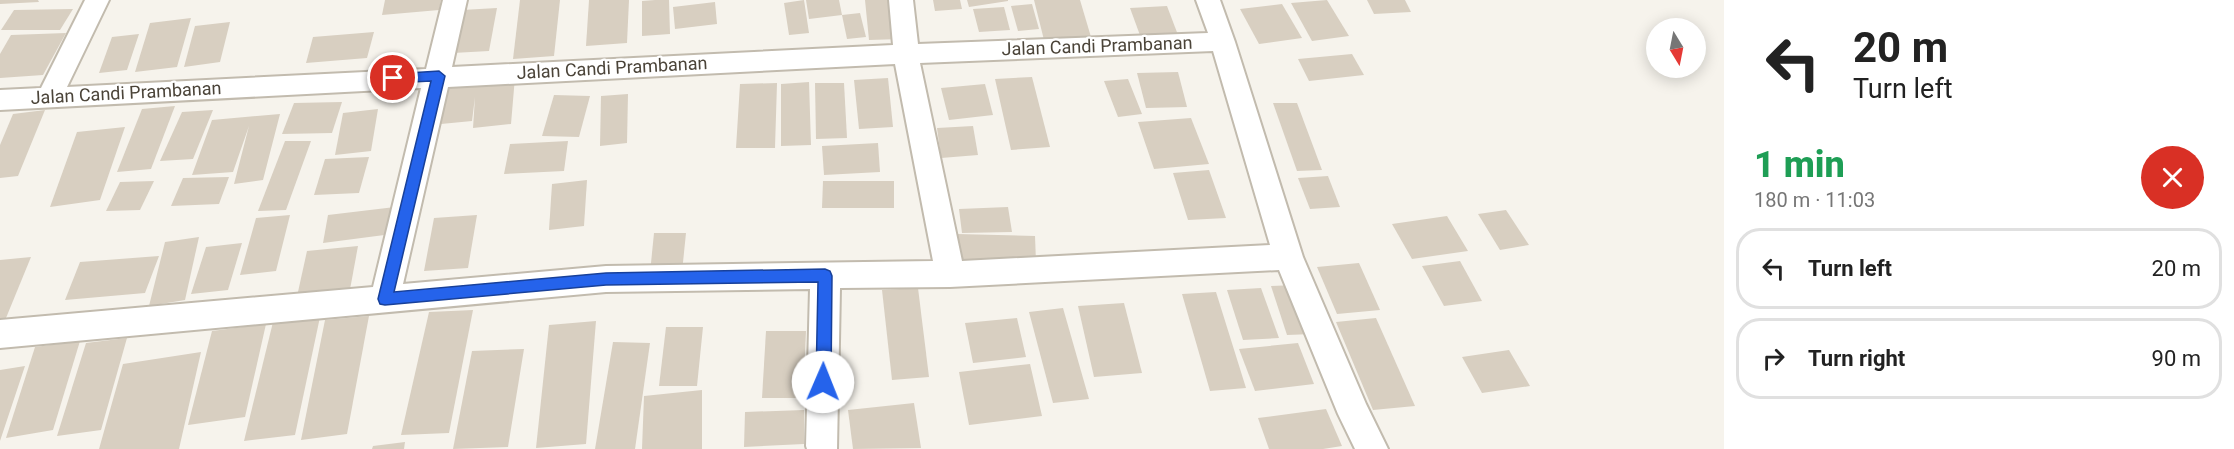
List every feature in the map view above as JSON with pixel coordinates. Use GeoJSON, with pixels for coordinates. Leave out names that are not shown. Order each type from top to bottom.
{"type":"FeatureCollection","features":[{"type":"Feature","properties":{"kind":"street"},"geometry":{"type":"LineString","coordinates":[[49,98],[98,0]]}},
{"type":"Feature","properties":{"kind":"street"},"geometry":{"type":"LineString","coordinates":[[385,299],[455,0]]}},
{"type":"Feature","properties":{"kind":"street"},"geometry":{"type":"LineString","coordinates":[[901,0],[906,54],[950,274]]}},
{"type":"Feature","properties":{"kind":"street"},"geometry":{"type":"LineString","coordinates":[[1208,0],[1223,42],[1288,257],[1354,414],[1372,449]]}},
{"type":"Feature","properties":{"kind":"street","name":"Jalan Candi Prambanan"},"geometry":{"type":"LineString","coordinates":[[0,100],[439,76],[1223,42]]}},
{"type":"Feature","properties":{"kind":"street"},"geometry":{"type":"LineString","coordinates":[[0,334],[606,279],[950,274],[1288,257]]}},
{"type":"Feature","properties":{"kind":"street"},"geometry":{"type":"LineString","coordinates":[[822,446],[825,276]]}},
{"type":"Feature","properties":{"kind":"building"},"geometry":{"type":"Polygon","coordinates":[[[0,0],[38,0],[39,2],[0,4],[0,0]]]}},
{"type":"Feature","properties":{"kind":"building"},"geometry":{"type":"Polygon","coordinates":[[[385,0],[441,0],[439,10],[382,15],[385,0]]]}},
{"type":"Feature","properties":{"kind":"building"},"geometry":{"type":"Polygon","coordinates":[[[520,0],[560,0],[554,56],[513,59],[520,0]]]}},
{"type":"Feature","properties":{"kind":"building"},"geometry":{"type":"Polygon","coordinates":[[[589,0],[629,0],[627,43],[586,46],[589,0]]]}},
{"type":"Feature","properties":{"kind":"building"},"geometry":{"type":"Polygon","coordinates":[[[669,0],[670,34],[642,36],[642,1],[669,0]]]}},
{"type":"Feature","properties":{"kind":"building"},"geometry":{"type":"Polygon","coordinates":[[[804,0],[809,33],[789,35],[784,3],[804,0]]]}},
{"type":"Feature","properties":{"kind":"building"},"geometry":{"type":"Polygon","coordinates":[[[806,0],[839,0],[842,15],[809,19],[806,0]]]}},
{"type":"Feature","properties":{"kind":"building"},"geometry":{"type":"Polygon","coordinates":[[[865,0],[897,0],[902,39],[869,40],[865,0]]]}},
{"type":"Feature","properties":{"kind":"building"},"geometry":{"type":"Polygon","coordinates":[[[933,0],[960,0],[962,9],[935,11],[933,0]]]}},
{"type":"Feature","properties":{"kind":"building"},"geometry":{"type":"Polygon","coordinates":[[[967,0],[1008,0],[1008,1],[969,7],[967,0]]]}},
{"type":"Feature","properties":{"kind":"building"},"geometry":{"type":"Polygon","coordinates":[[[1034,0],[1080,0],[1091,37],[1044,40],[1034,0]]]}},
{"type":"Feature","properties":{"kind":"building"},"geometry":{"type":"Polygon","coordinates":[[[1327,0],[1349,36],[1312,41],[1291,3],[1327,0]]]}},
{"type":"Feature","properties":{"kind":"building"},"geometry":{"type":"Polygon","coordinates":[[[1367,0],[1405,0],[1411,12],[1374,14],[1367,0]]]}},
{"type":"Feature","properties":{"kind":"building"},"geometry":{"type":"Polygon","coordinates":[[[715,2],[717,24],[675,29],[673,7],[715,2]]]}},
{"type":"Feature","properties":{"kind":"building"},"geometry":{"type":"Polygon","coordinates":[[[1032,4],[1039,29],[1018,31],[1011,6],[1032,4]]]}},
{"type":"Feature","properties":{"kind":"building"},"geometry":{"type":"Polygon","coordinates":[[[1282,4],[1302,38],[1259,44],[1240,9],[1282,4]]]}},
{"type":"Feature","properties":{"kind":"building"},"geometry":{"type":"Polygon","coordinates":[[[1167,6],[1178,35],[1141,38],[1130,8],[1167,6]]]}},
{"type":"Feature","properties":{"kind":"building"},"geometry":{"type":"Polygon","coordinates":[[[1004,7],[1010,30],[979,32],[973,9],[1004,7]]]}},
{"type":"Feature","properties":{"kind":"building"},"geometry":{"type":"Polygon","coordinates":[[[497,8],[489,51],[453,53],[462,10],[497,8]]]}},
{"type":"Feature","properties":{"kind":"building"},"geometry":{"type":"Polygon","coordinates":[[[73,9],[60,30],[1,30],[14,10],[73,9]]]}},
{"type":"Feature","properties":{"kind":"building"},"geometry":{"type":"Polygon","coordinates":[[[860,13],[866,37],[847,39],[842,15],[860,13]]]}},
{"type":"Feature","properties":{"kind":"building"},"geometry":{"type":"Polygon","coordinates":[[[191,18],[177,67],[135,72],[150,23],[191,18]]]}},
{"type":"Feature","properties":{"kind":"building"},"geometry":{"type":"Polygon","coordinates":[[[230,22],[220,62],[184,67],[195,26],[230,22]]]}},
{"type":"Feature","properties":{"kind":"building"},"geometry":{"type":"Polygon","coordinates":[[[374,32],[367,58],[306,63],[313,37],[374,32]]]}},
{"type":"Feature","properties":{"kind":"building"},"geometry":{"type":"Polygon","coordinates":[[[66,33],[43,75],[0,78],[0,54],[11,35],[66,33]]]}},
{"type":"Feature","properties":{"kind":"building"},"geometry":{"type":"Polygon","coordinates":[[[139,34],[127,70],[99,73],[112,37],[139,34]]]}},
{"type":"Feature","properties":{"kind":"building"},"geometry":{"type":"Polygon","coordinates":[[[1352,54],[1364,75],[1309,81],[1298,59],[1352,54]]]}},
{"type":"Feature","properties":{"kind":"building"},"geometry":{"type":"Polygon","coordinates":[[[1178,72],[1187,107],[1146,108],[1137,73],[1178,72]]]}},
{"type":"Feature","properties":{"kind":"building"},"geometry":{"type":"Polygon","coordinates":[[[515,77],[511,124],[473,128],[475,97],[472,121],[441,124],[448,83],[515,77]]]}},
{"type":"Feature","properties":{"kind":"building"},"geometry":{"type":"Polygon","coordinates":[[[1032,77],[1050,147],[1011,150],[995,79],[1032,77]]]}},
{"type":"Feature","properties":{"kind":"building"},"geometry":{"type":"Polygon","coordinates":[[[888,78],[893,127],[859,129],[854,80],[888,78]]]}},
{"type":"Feature","properties":{"kind":"building"},"geometry":{"type":"Polygon","coordinates":[[[1128,79],[1142,114],[1118,117],[1104,81],[1128,79]]]}},
{"type":"Feature","properties":{"kind":"building"},"geometry":{"type":"Polygon","coordinates":[[[809,82],[811,145],[781,146],[781,84],[809,82]]]}},
{"type":"Feature","properties":{"kind":"building"},"geometry":{"type":"Polygon","coordinates":[[[777,83],[775,148],[736,148],[740,84],[777,83]]]}},
{"type":"Feature","properties":{"kind":"building"},"geometry":{"type":"Polygon","coordinates":[[[815,83],[844,83],[847,138],[816,139],[815,83]]]}},
{"type":"Feature","properties":{"kind":"building"},"geometry":{"type":"Polygon","coordinates":[[[985,84],[993,115],[949,120],[941,88],[985,84]]]}},
{"type":"Feature","properties":{"kind":"building"},"geometry":{"type":"Polygon","coordinates":[[[628,94],[627,143],[600,146],[601,96],[628,94]]]}},
{"type":"Feature","properties":{"kind":"building"},"geometry":{"type":"Polygon","coordinates":[[[554,95],[590,96],[579,137],[542,136],[554,95]]]}},
{"type":"Feature","properties":{"kind":"building"},"geometry":{"type":"Polygon","coordinates":[[[342,102],[332,133],[282,134],[294,103],[342,102]]]}},
{"type":"Feature","properties":{"kind":"building"},"geometry":{"type":"Polygon","coordinates":[[[1273,103],[1297,103],[1322,170],[1297,171],[1273,103]]]}},
{"type":"Feature","properties":{"kind":"building"},"geometry":{"type":"Polygon","coordinates":[[[175,106],[151,169],[117,172],[142,109],[175,106]]]}},
{"type":"Feature","properties":{"kind":"building"},"geometry":{"type":"Polygon","coordinates":[[[378,109],[371,151],[335,155],[343,113],[378,109]]]}},
{"type":"Feature","properties":{"kind":"building"},"geometry":{"type":"Polygon","coordinates":[[[45,110],[18,176],[0,178],[0,145],[13,114],[45,110]]]}},
{"type":"Feature","properties":{"kind":"building"},"geometry":{"type":"Polygon","coordinates":[[[213,110],[193,159],[160,161],[182,112],[213,110]]]}},
{"type":"Feature","properties":{"kind":"building"},"geometry":{"type":"Polygon","coordinates":[[[280,114],[263,180],[234,184],[249,126],[233,172],[192,175],[212,120],[280,114]]]}},
{"type":"Feature","properties":{"kind":"building"},"geometry":{"type":"Polygon","coordinates":[[[1191,118],[1209,164],[1154,169],[1138,122],[1191,118]]]}},
{"type":"Feature","properties":{"kind":"building"},"geometry":{"type":"Polygon","coordinates":[[[973,126],[978,155],[941,158],[937,128],[973,126]]]}},
{"type":"Feature","properties":{"kind":"building"},"geometry":{"type":"Polygon","coordinates":[[[125,127],[100,200],[50,207],[77,132],[125,127]]]}},
{"type":"Feature","properties":{"kind":"building"},"geometry":{"type":"Polygon","coordinates":[[[285,141],[311,141],[286,210],[258,211],[285,141]]]}},
{"type":"Feature","properties":{"kind":"building"},"geometry":{"type":"Polygon","coordinates":[[[568,141],[564,171],[504,174],[510,144],[568,141]]]}},
{"type":"Feature","properties":{"kind":"building"},"geometry":{"type":"Polygon","coordinates":[[[878,143],[880,172],[824,175],[822,146],[878,143]]]}},
{"type":"Feature","properties":{"kind":"building"},"geometry":{"type":"Polygon","coordinates":[[[369,157],[359,193],[314,195],[325,159],[369,157]]]}},
{"type":"Feature","properties":{"kind":"building"},"geometry":{"type":"Polygon","coordinates":[[[1209,170],[1226,218],[1188,220],[1173,173],[1209,170]]]}},
{"type":"Feature","properties":{"kind":"building"},"geometry":{"type":"Polygon","coordinates":[[[1328,176],[1340,207],[1310,209],[1298,178],[1328,176]]]}},
{"type":"Feature","properties":{"kind":"building"},"geometry":{"type":"Polygon","coordinates":[[[229,177],[219,204],[171,206],[183,178],[229,177]]]}},
{"type":"Feature","properties":{"kind":"building"},"geometry":{"type":"Polygon","coordinates":[[[587,180],[584,226],[549,230],[552,184],[587,180]]]}},
{"type":"Feature","properties":{"kind":"building"},"geometry":{"type":"Polygon","coordinates":[[[154,181],[140,210],[106,211],[120,182],[154,181]]]}},
{"type":"Feature","properties":{"kind":"building"},"geometry":{"type":"Polygon","coordinates":[[[823,181],[894,181],[894,208],[822,208],[823,181]]]}},
{"type":"Feature","properties":{"kind":"building"},"geometry":{"type":"Polygon","coordinates":[[[395,207],[392,234],[323,243],[328,215],[395,207]]]}},
{"type":"Feature","properties":{"kind":"building"},"geometry":{"type":"Polygon","coordinates":[[[1008,207],[1012,232],[962,233],[959,209],[1008,207]]]}},
{"type":"Feature","properties":{"kind":"building"},"geometry":{"type":"Polygon","coordinates":[[[1506,210],[1529,245],[1500,250],[1478,214],[1506,210]]]}},
{"type":"Feature","properties":{"kind":"building"},"geometry":{"type":"Polygon","coordinates":[[[290,215],[276,271],[240,275],[256,218],[290,215]]]}},
{"type":"Feature","properties":{"kind":"building"},"geometry":{"type":"Polygon","coordinates":[[[477,215],[468,268],[424,271],[434,218],[477,215]]]}},
{"type":"Feature","properties":{"kind":"building"},"geometry":{"type":"Polygon","coordinates":[[[1447,216],[1468,251],[1412,259],[1392,224],[1447,216]]]}},
{"type":"Feature","properties":{"kind":"building"},"geometry":{"type":"Polygon","coordinates":[[[654,233],[686,233],[682,272],[650,273],[654,233]]]}},
{"type":"Feature","properties":{"kind":"building"},"geometry":{"type":"Polygon","coordinates":[[[957,234],[1035,236],[1036,262],[957,259],[957,234]]]}},
{"type":"Feature","properties":{"kind":"building"},"geometry":{"type":"Polygon","coordinates":[[[199,237],[185,300],[149,306],[165,242],[199,237]]]}},
{"type":"Feature","properties":{"kind":"building"},"geometry":{"type":"Polygon","coordinates":[[[242,243],[228,290],[191,294],[206,247],[242,243]]]}},
{"type":"Feature","properties":{"kind":"building"},"geometry":{"type":"Polygon","coordinates":[[[358,246],[349,295],[296,301],[307,251],[358,246]]]}},
{"type":"Feature","properties":{"kind":"building"},"geometry":{"type":"Polygon","coordinates":[[[159,256],[145,293],[65,300],[80,262],[159,256]]]}},
{"type":"Feature","properties":{"kind":"building"},"geometry":{"type":"Polygon","coordinates":[[[31,257],[6,318],[0,318],[0,260],[31,257]]]}},
{"type":"Feature","properties":{"kind":"building"},"geometry":{"type":"Polygon","coordinates":[[[1460,261],[1482,301],[1444,306],[1422,266],[1460,261]]]}},
{"type":"Feature","properties":{"kind":"building"},"geometry":{"type":"Polygon","coordinates":[[[1359,263],[1380,310],[1337,314],[1317,267],[1359,263]]]}},
{"type":"Feature","properties":{"kind":"building"},"geometry":{"type":"Polygon","coordinates":[[[1296,285],[1313,334],[1287,335],[1271,286],[1296,285]]]}},
{"type":"Feature","properties":{"kind":"building"},"geometry":{"type":"Polygon","coordinates":[[[918,288],[929,377],[892,380],[882,290],[918,288]]]}},
{"type":"Feature","properties":{"kind":"building"},"geometry":{"type":"Polygon","coordinates":[[[1261,288],[1279,338],[1243,340],[1227,290],[1261,288]]]}},
{"type":"Feature","properties":{"kind":"building"},"geometry":{"type":"Polygon","coordinates":[[[1216,292],[1246,388],[1210,391],[1182,294],[1216,292]]]}},
{"type":"Feature","properties":{"kind":"building"},"geometry":{"type":"Polygon","coordinates":[[[1124,303],[1142,373],[1094,377],[1078,306],[1124,303]]]}},
{"type":"Feature","properties":{"kind":"building"},"geometry":{"type":"Polygon","coordinates":[[[1063,308],[1089,399],[1053,403],[1029,312],[1063,308]]]}},
{"type":"Feature","properties":{"kind":"building"},"geometry":{"type":"Polygon","coordinates":[[[473,310],[449,433],[401,435],[429,312],[473,310]]]}},
{"type":"Feature","properties":{"kind":"building"},"geometry":{"type":"Polygon","coordinates":[[[369,316],[347,434],[301,440],[325,320],[369,316]]]}},
{"type":"Feature","properties":{"kind":"building"},"geometry":{"type":"Polygon","coordinates":[[[320,317],[295,435],[244,441],[273,322],[320,317]]]}},
{"type":"Feature","properties":{"kind":"building"},"geometry":{"type":"Polygon","coordinates":[[[1017,318],[1026,357],[973,363],[965,323],[1017,318]]]}},
{"type":"Feature","properties":{"kind":"building"},"geometry":{"type":"Polygon","coordinates":[[[1376,318],[1415,406],[1373,410],[1336,322],[1376,318]]]}},
{"type":"Feature","properties":{"kind":"building"},"geometry":{"type":"Polygon","coordinates":[[[596,321],[586,444],[536,448],[549,325],[596,321]]]}},
{"type":"Feature","properties":{"kind":"building"},"geometry":{"type":"Polygon","coordinates":[[[266,324],[245,417],[188,425],[212,331],[266,324]]]}},
{"type":"Feature","properties":{"kind":"building"},"geometry":{"type":"Polygon","coordinates":[[[666,327],[703,327],[697,386],[659,386],[666,327]]]}},
{"type":"Feature","properties":{"kind":"building"},"geometry":{"type":"Polygon","coordinates":[[[766,331],[806,331],[803,398],[762,398],[766,331]]]}},
{"type":"Feature","properties":{"kind":"building"},"geometry":{"type":"Polygon","coordinates":[[[127,338],[101,430],[57,436],[86,343],[127,338]]]}},
{"type":"Feature","properties":{"kind":"building"},"geometry":{"type":"Polygon","coordinates":[[[80,341],[53,430],[6,438],[35,347],[80,341]]]}},
{"type":"Feature","properties":{"kind":"building"},"geometry":{"type":"Polygon","coordinates":[[[613,342],[650,343],[635,449],[595,449],[613,342]]]}},
{"type":"Feature","properties":{"kind":"building"},"geometry":{"type":"Polygon","coordinates":[[[1298,343],[1314,384],[1255,391],[1239,349],[1298,343]]]}},
{"type":"Feature","properties":{"kind":"building"},"geometry":{"type":"Polygon","coordinates":[[[524,349],[508,447],[453,449],[472,351],[524,349]]]}},
{"type":"Feature","properties":{"kind":"building"},"geometry":{"type":"Polygon","coordinates":[[[1509,350],[1530,386],[1482,393],[1462,357],[1509,350]]]}},
{"type":"Feature","properties":{"kind":"building"},"geometry":{"type":"Polygon","coordinates":[[[201,352],[179,449],[99,449],[123,364],[201,352]]]}},
{"type":"Feature","properties":{"kind":"building"},"geometry":{"type":"Polygon","coordinates":[[[1030,364],[1042,416],[969,425],[959,372],[1030,364]]]}},
{"type":"Feature","properties":{"kind":"building"},"geometry":{"type":"Polygon","coordinates":[[[25,366],[0,441],[0,370],[25,366]]]}},
{"type":"Feature","properties":{"kind":"building"},"geometry":{"type":"Polygon","coordinates":[[[702,390],[702,449],[642,449],[644,396],[702,390]]]}},
{"type":"Feature","properties":{"kind":"building"},"geometry":{"type":"Polygon","coordinates":[[[914,403],[921,448],[853,449],[848,410],[914,403]]]}},
{"type":"Feature","properties":{"kind":"building"},"geometry":{"type":"Polygon","coordinates":[[[1326,409],[1342,446],[1323,449],[1269,449],[1258,418],[1326,409]]]}},
{"type":"Feature","properties":{"kind":"building"},"geometry":{"type":"Polygon","coordinates":[[[804,410],[804,444],[744,447],[745,412],[804,410]]]}},
{"type":"Feature","properties":{"kind":"building"},"geometry":{"type":"Polygon","coordinates":[[[405,442],[404,449],[372,449],[373,446],[405,442]]]}},
{"type":"Feature","properties":{"kind":"route"},"geometry":{"type":"LineString","coordinates":[[393,78],[439,76],[385,299],[606,279],[825,276],[823,382]]}}]}
